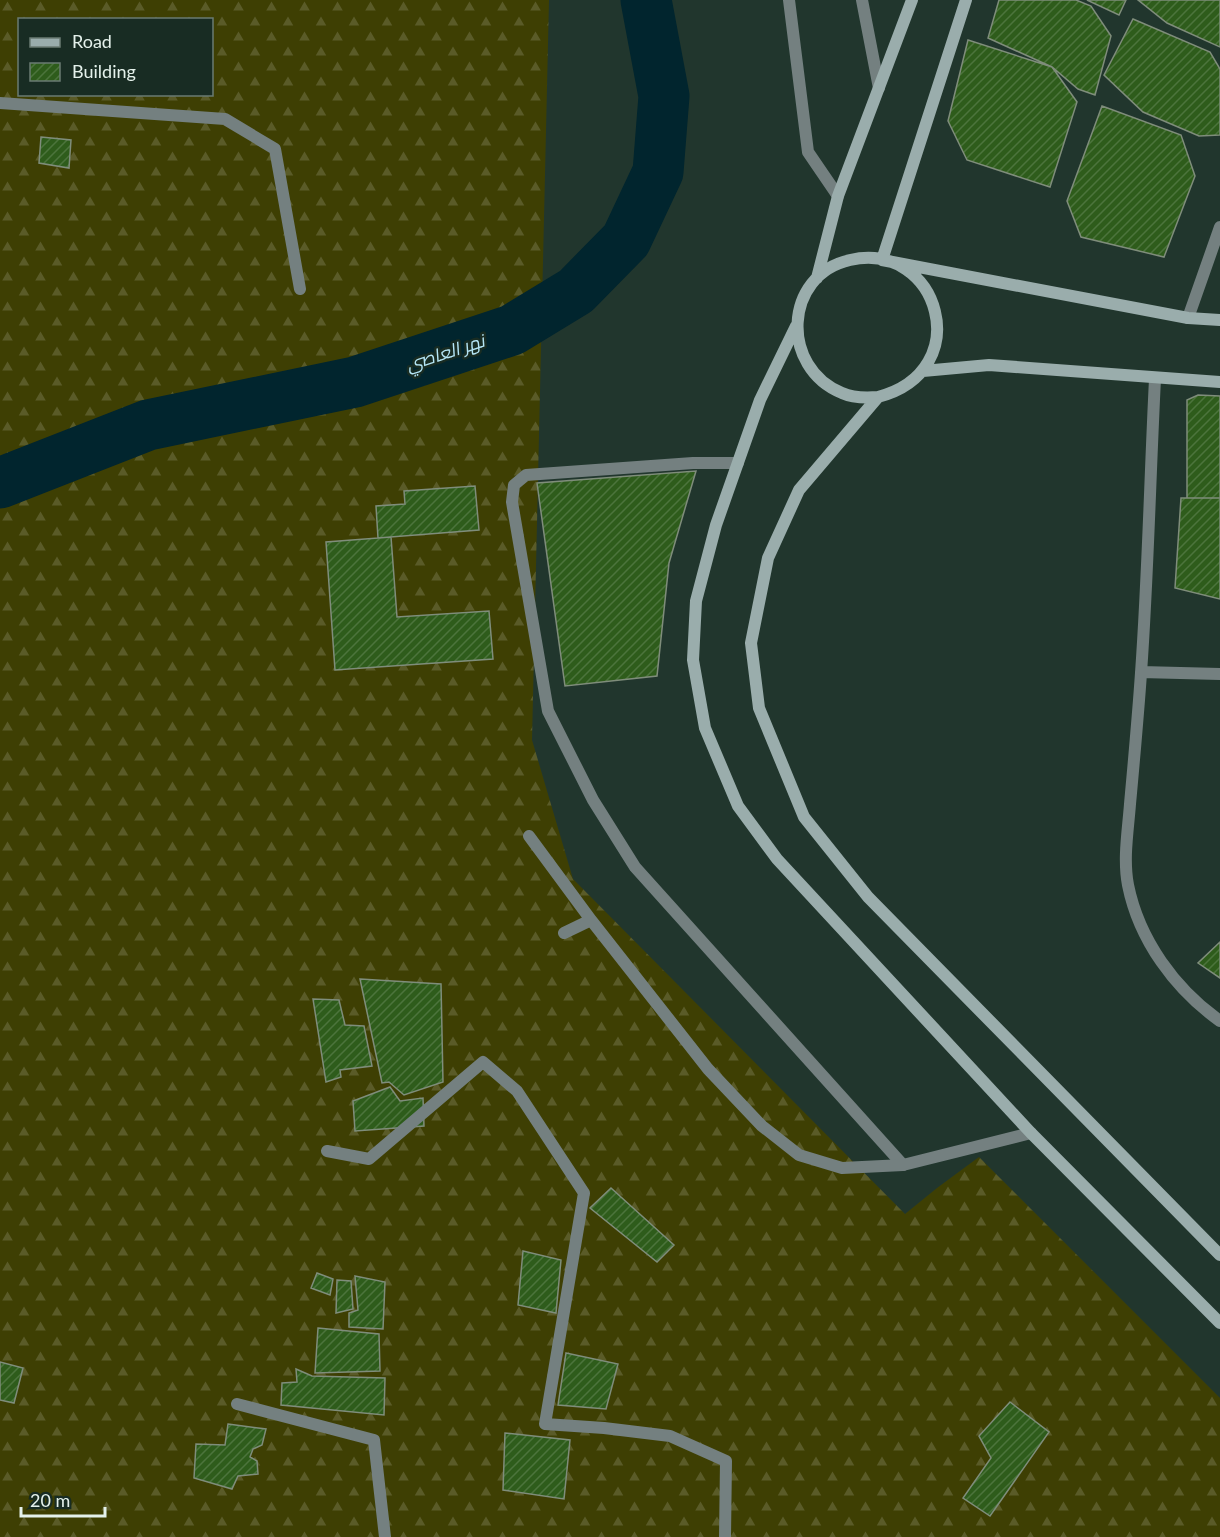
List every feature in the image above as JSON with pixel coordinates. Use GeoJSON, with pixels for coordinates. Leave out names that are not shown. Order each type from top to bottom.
{"type":"FeatureCollection","features":[{"type":"Feature","properties":{"kind":"main road"},"geometry":{"type":"LineString","coordinates":[[817,278],[838,196],[912,0]]}},
{"type":"Feature","properties":{"kind":"main road"},"geometry":{"type":"LineString","coordinates":[[882,260],[966,0]]}},
{"type":"Feature","properties":{"kind":"main road"},"geometry":{"type":"LineString","coordinates":[[882,260],[899,266],[914,276],[926,289],[934,305],[937,340],[932,356],[922,372],[910,384],[895,393],[860,398],[843,394],[827,386],[804,360],[798,343],[799,308],[806,292],[817,278],[831,267],[848,260],[865,258],[882,260],[1188,318],[1220,321]]}},
{"type":"Feature","properties":{"kind":"main road"},"geometry":{"type":"LineString","coordinates":[[797,325],[760,400],[716,525],[696,601],[693,660],[705,728],[738,806],[777,859],[1031,1133],[1220,1323]]}},
{"type":"Feature","properties":{"kind":"main road"},"geometry":{"type":"LineString","coordinates":[[922,372],[989,365],[1220,382]]}},
{"type":"Feature","properties":{"kind":"main road"},"geometry":{"type":"LineString","coordinates":[[878,397],[799,490],[768,558],[751,643],[759,708],[804,817],[868,897],[1220,1254]]}},
{"type":"Feature","properties":{"kind":"street"},"geometry":{"type":"LineString","coordinates":[[789,0],[808,152],[838,196]]}},
{"type":"Feature","properties":{"kind":"street"},"geometry":{"type":"LineString","coordinates":[[862,0],[879,88]]}},
{"type":"Feature","properties":{"kind":"street"},"geometry":{"type":"LineString","coordinates":[[0,103],[225,119],[275,149],[300,289]]}},
{"type":"Feature","properties":{"kind":"street"},"geometry":{"type":"LineString","coordinates":[[1188,318],[1220,228]]}},
{"type":"Feature","properties":{"kind":"street"},"geometry":{"type":"LineString","coordinates":[[1155,379],[1141,672],[1126,854],[1128,884],[1135,911],[1158,957],[1191,997],[1220,1021]]}},
{"type":"Feature","properties":{"kind":"street"},"geometry":{"type":"LineString","coordinates":[[738,464],[693,462],[526,475],[514,485],[512,502],[548,711],[592,800],[635,867],[903,1165]]}},
{"type":"Feature","properties":{"kind":"street"},"geometry":{"type":"LineString","coordinates":[[1141,672],[1220,674]]}},
{"type":"Feature","properties":{"kind":"street"},"geometry":{"type":"LineString","coordinates":[[529,836],[591,920],[708,1069],[762,1126],[799,1155],[842,1168],[903,1165],[1031,1133]]}},
{"type":"Feature","properties":{"kind":"street"},"geometry":{"type":"LineString","coordinates":[[564,933],[591,920]]}},
{"type":"Feature","properties":{"kind":"street"},"geometry":{"type":"LineString","coordinates":[[327,1150],[369,1159],[483,1062],[517,1090],[584,1193],[545,1424],[670,1436],[726,1461],[725,1537]]}},
{"type":"Feature","properties":{"kind":"street"},"geometry":{"type":"LineString","coordinates":[[237,1404],[375,1440],[385,1537]]}},
{"type":"Feature","properties":{"kind":"green space"},"geometry":{"type":"Polygon","coordinates":[[[0,0],[549,0],[532,740],[573,879],[905,1214],[979,1157],[1220,1398],[1220,1537],[0,1537],[0,0]]]}},
{"type":"Feature","properties":{"kind":"building"},"geometry":{"type":"Polygon","coordinates":[[[999,0],[1076,0],[1091,6],[1111,36],[1095,95],[1078,89],[1052,67],[988,38],[999,0]]]}},
{"type":"Feature","properties":{"kind":"building"},"geometry":{"type":"Polygon","coordinates":[[[1087,0],[1126,0],[1119,15],[1087,0]]]}},
{"type":"Feature","properties":{"kind":"building"},"geometry":{"type":"Polygon","coordinates":[[[1138,0],[1220,0],[1220,47],[1167,23],[1138,0]]]}},
{"type":"Feature","properties":{"kind":"building"},"geometry":{"type":"Polygon","coordinates":[[[1133,19],[1210,52],[1220,69],[1220,135],[1199,136],[1143,112],[1104,75],[1133,19]]]}},
{"type":"Feature","properties":{"kind":"building"},"geometry":{"type":"Polygon","coordinates":[[[968,40],[1052,67],[1077,102],[1050,187],[967,160],[948,121],[968,40]]]}},
{"type":"Feature","properties":{"kind":"building"},"geometry":{"type":"Polygon","coordinates":[[[1102,106],[1181,135],[1195,176],[1164,257],[1081,237],[1067,201],[1102,106]]]}},
{"type":"Feature","properties":{"kind":"building"},"geometry":{"type":"Polygon","coordinates":[[[41,137],[71,140],[69,168],[39,163],[41,137]]]}},
{"type":"Feature","properties":{"kind":"building"},"geometry":{"type":"Polygon","coordinates":[[[1198,395],[1220,396],[1220,498],[1187,498],[1187,400],[1198,395]]]}},
{"type":"Feature","properties":{"kind":"building"},"geometry":{"type":"Polygon","coordinates":[[[696,471],[669,563],[657,676],[565,686],[537,483],[696,471]]]}},
{"type":"Feature","properties":{"kind":"building"},"geometry":{"type":"Polygon","coordinates":[[[475,486],[479,530],[378,538],[376,506],[405,504],[404,491],[475,486]]]}},
{"type":"Feature","properties":{"kind":"building"},"geometry":{"type":"Polygon","coordinates":[[[1181,498],[1220,498],[1220,599],[1175,588],[1181,498]]]}},
{"type":"Feature","properties":{"kind":"building"},"geometry":{"type":"Polygon","coordinates":[[[391,537],[397,617],[489,611],[493,659],[335,670],[326,542],[391,537]]]}},
{"type":"Feature","properties":{"kind":"building"},"geometry":{"type":"Polygon","coordinates":[[[1220,942],[1220,978],[1198,963],[1220,942]]]}},
{"type":"Feature","properties":{"kind":"building"},"geometry":{"type":"Polygon","coordinates":[[[360,979],[441,984],[443,1082],[404,1095],[389,1082],[382,1083],[360,979]]]}},
{"type":"Feature","properties":{"kind":"building"},"geometry":{"type":"Polygon","coordinates":[[[313,999],[339,1000],[345,1025],[364,1026],[372,1066],[340,1070],[341,1077],[326,1082],[313,999]]]}},
{"type":"Feature","properties":{"kind":"building"},"geometry":{"type":"Polygon","coordinates":[[[390,1087],[400,1101],[423,1098],[424,1126],[355,1131],[353,1101],[390,1087]]]}},
{"type":"Feature","properties":{"kind":"building"},"geometry":{"type":"Polygon","coordinates":[[[611,1188],[674,1245],[657,1262],[590,1208],[611,1188]]]}},
{"type":"Feature","properties":{"kind":"building"},"geometry":{"type":"Polygon","coordinates":[[[523,1251],[561,1260],[556,1313],[518,1305],[523,1251]]]}},
{"type":"Feature","properties":{"kind":"building"},"geometry":{"type":"Polygon","coordinates":[[[317,1273],[333,1279],[330,1295],[311,1288],[317,1273]]]}},
{"type":"Feature","properties":{"kind":"building"},"geometry":{"type":"Polygon","coordinates":[[[355,1276],[385,1282],[383,1329],[349,1327],[349,1313],[358,1310],[355,1276]]]}},
{"type":"Feature","properties":{"kind":"building"},"geometry":{"type":"Polygon","coordinates":[[[337,1280],[351,1281],[353,1309],[336,1313],[337,1280]]]}},
{"type":"Feature","properties":{"kind":"building"},"geometry":{"type":"Polygon","coordinates":[[[318,1328],[379,1334],[380,1371],[315,1373],[318,1328]]]}},
{"type":"Feature","properties":{"kind":"building"},"geometry":{"type":"Polygon","coordinates":[[[566,1353],[618,1364],[606,1409],[558,1405],[566,1353]]]}},
{"type":"Feature","properties":{"kind":"building"},"geometry":{"type":"Polygon","coordinates":[[[0,1362],[23,1368],[14,1403],[0,1400],[0,1362]]]}},
{"type":"Feature","properties":{"kind":"building"},"geometry":{"type":"Polygon","coordinates":[[[296,1369],[312,1376],[385,1378],[384,1415],[281,1405],[282,1383],[297,1382],[296,1369]]]}},
{"type":"Feature","properties":{"kind":"building"},"geometry":{"type":"Polygon","coordinates":[[[1010,1402],[1049,1432],[990,1516],[963,1498],[991,1458],[979,1436],[1010,1402]]]}},
{"type":"Feature","properties":{"kind":"building"},"geometry":{"type":"Polygon","coordinates":[[[228,1424],[266,1429],[262,1445],[253,1449],[250,1457],[257,1461],[258,1474],[238,1476],[232,1489],[194,1478],[196,1444],[225,1445],[228,1424]]]}},
{"type":"Feature","properties":{"kind":"building"},"geometry":{"type":"Polygon","coordinates":[[[505,1433],[570,1440],[564,1499],[503,1490],[505,1433]]]}},
{"type":"Feature","properties":{"kind":"waterway","name":"نهر العاصي"},"geometry":{"type":"LineString","coordinates":[[0,483],[148,425],[355,382],[512,330],[576,291],[626,240],[658,172],[664,96],[646,0]]}}]}
